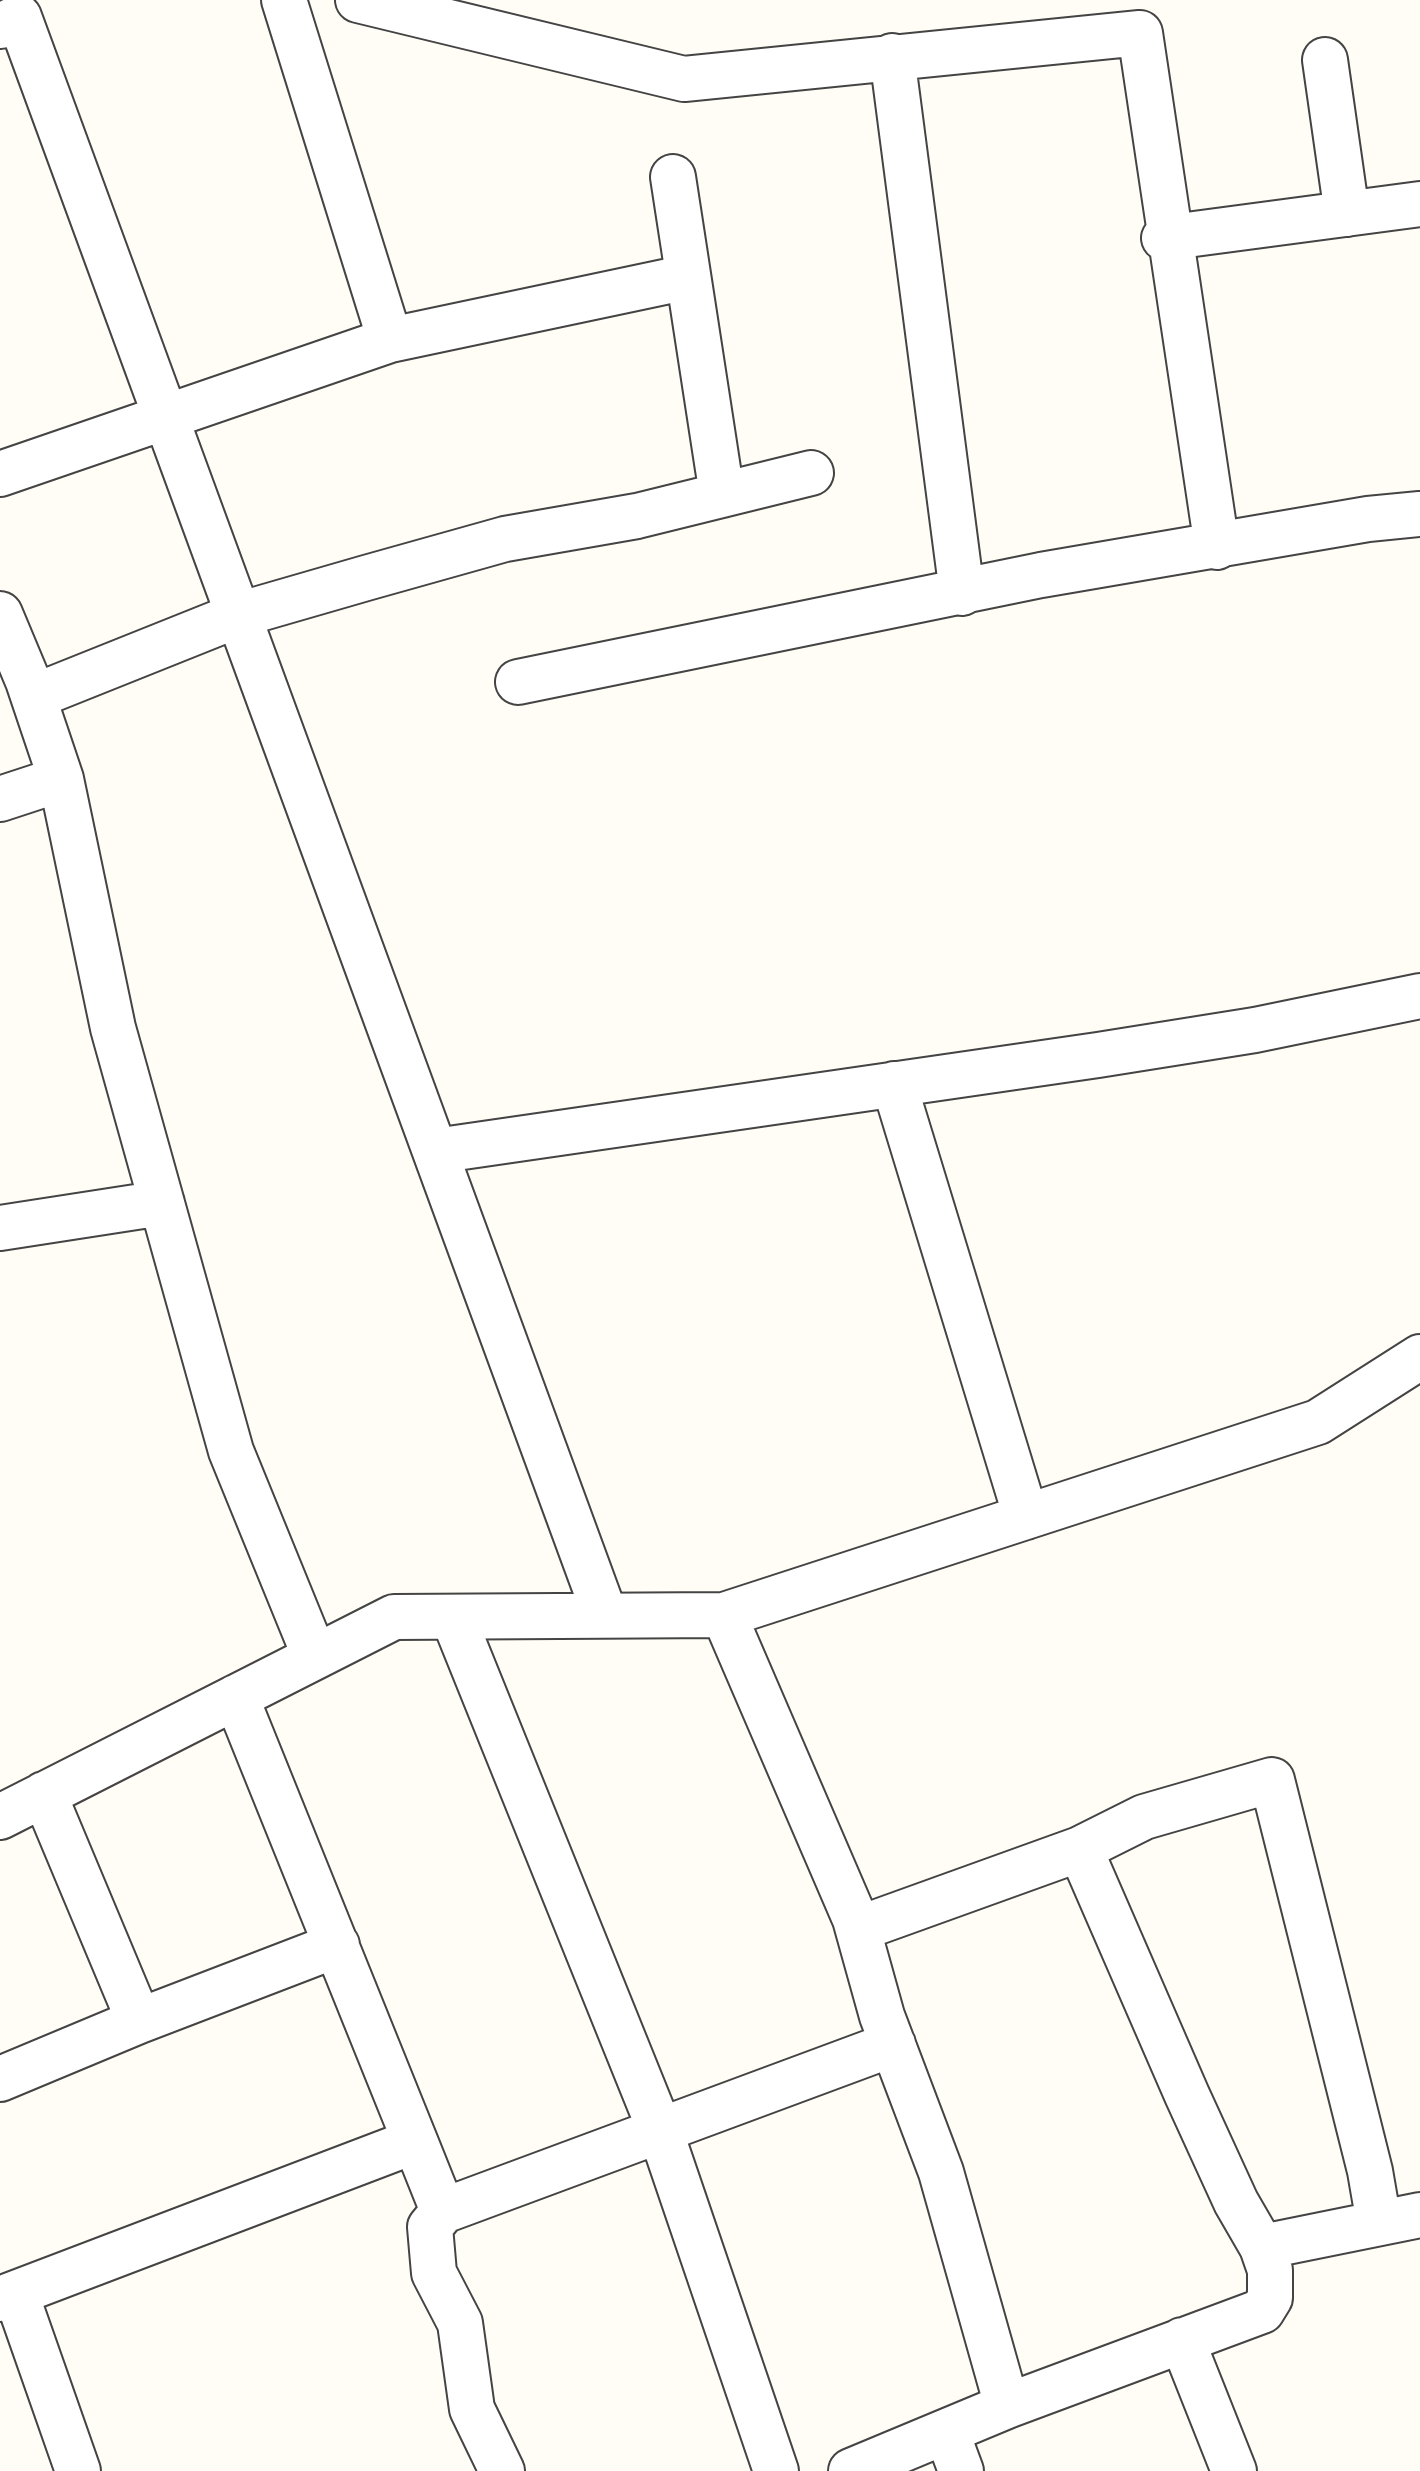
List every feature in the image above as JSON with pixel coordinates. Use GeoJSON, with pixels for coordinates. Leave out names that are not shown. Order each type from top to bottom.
{"type":"FeatureCollection","features":[{"type":"Feature","properties":{"kind":"street"},"geometry":{"type":"LineString","coordinates":[[284,0],[390,340]]}},
{"type":"Feature","properties":{"kind":"street"},"geometry":{"type":"LineString","coordinates":[[358,0],[684,79],[1140,33],[1167,237],[1217,547]]}},
{"type":"Feature","properties":{"kind":"street"},"geometry":{"type":"LineString","coordinates":[[0,26],[19,17],[605,1615]]}},
{"type":"Feature","properties":{"kind":"street"},"geometry":{"type":"LineString","coordinates":[[892,56],[962,593]]}},
{"type":"Feature","properties":{"kind":"street"},"geometry":{"type":"LineString","coordinates":[[1325,60],[1347,214]]}},
{"type":"Feature","properties":{"kind":"street"},"geometry":{"type":"LineString","coordinates":[[673,177],[722,495]]}},
{"type":"Feature","properties":{"kind":"street"},"geometry":{"type":"LineString","coordinates":[[1167,237],[1420,204]]}},
{"type":"Feature","properties":{"kind":"street"},"geometry":{"type":"LineString","coordinates":[[0,474],[390,340],[688,277]]}},
{"type":"Feature","properties":{"kind":"street"},"geometry":{"type":"LineString","coordinates":[[48,691],[238,615],[505,539],[637,516],[811,473]]}},
{"type":"Feature","properties":{"kind":"street"},"geometry":{"type":"LineString","coordinates":[[518,682],[1041,575],[1368,519],[1420,514]]}},
{"type":"Feature","properties":{"kind":"street"},"geometry":{"type":"LineString","coordinates":[[0,614],[28,681],[61,779],[113,1028],[231,1451],[315,1657]]}},
{"type":"Feature","properties":{"kind":"street"},"geometry":{"type":"LineString","coordinates":[[0,799],[61,779]]}},
{"type":"Feature","properties":{"kind":"street"},"geometry":{"type":"LineString","coordinates":[[435,1151],[1255,1030],[1420,996]]}},
{"type":"Feature","properties":{"kind":"street"},"geometry":{"type":"LineString","coordinates":[[894,1084],[1026,1517]]}},
{"type":"Feature","properties":{"kind":"street"},"geometry":{"type":"LineString","coordinates":[[0,1228],[162,1203]]}},
{"type":"Feature","properties":{"kind":"street"},"geometry":{"type":"LineString","coordinates":[[0,1817],[394,1617],[724,1615],[1318,1422],[1420,1357]]}},
{"type":"Feature","properties":{"kind":"street"},"geometry":{"type":"LineString","coordinates":[[724,1615],[858,1929],[893,2044],[941,2172],[1007,2406]]}},
{"type":"Feature","properties":{"kind":"street"},"geometry":{"type":"LineString","coordinates":[[453,1617],[660,2130],[776,2471]]}},
{"type":"Feature","properties":{"kind":"street"},"geometry":{"type":"LineString","coordinates":[[236,1697],[443,2211]]}},
{"type":"Feature","properties":{"kind":"street"},"geometry":{"type":"LineString","coordinates":[[858,1929],[1080,1849],[1144,1817],[1272,1780],[1370,2171],[1399,2219],[1262,2247]]}},
{"type":"Feature","properties":{"kind":"street"},"geometry":{"type":"LineString","coordinates":[[44,1794],[139,2021]]}},
{"type":"Feature","properties":{"kind":"street"},"geometry":{"type":"LineString","coordinates":[[851,2471],[954,2452],[1007,2406],[1262,2311],[1270,2298],[1270,2270],[1262,2247],[1187,2095],[1080,1849]]}},
{"type":"Feature","properties":{"kind":"street"},"geometry":{"type":"LineString","coordinates":[[0,2079],[139,2021],[337,1945]]}},
{"type":"Feature","properties":{"kind":"street"},"geometry":{"type":"LineString","coordinates":[[502,2471],[472,2409],[460,2323],[434,2273],[430,2227],[443,2211],[893,2044]]}},
{"type":"Feature","properties":{"kind":"street"},"geometry":{"type":"LineString","coordinates":[[78,2471],[8,2296],[415,2141]]}},
{"type":"Feature","properties":{"kind":"street"},"geometry":{"type":"LineString","coordinates":[[1182,2340],[1234,2471]]}}]}
